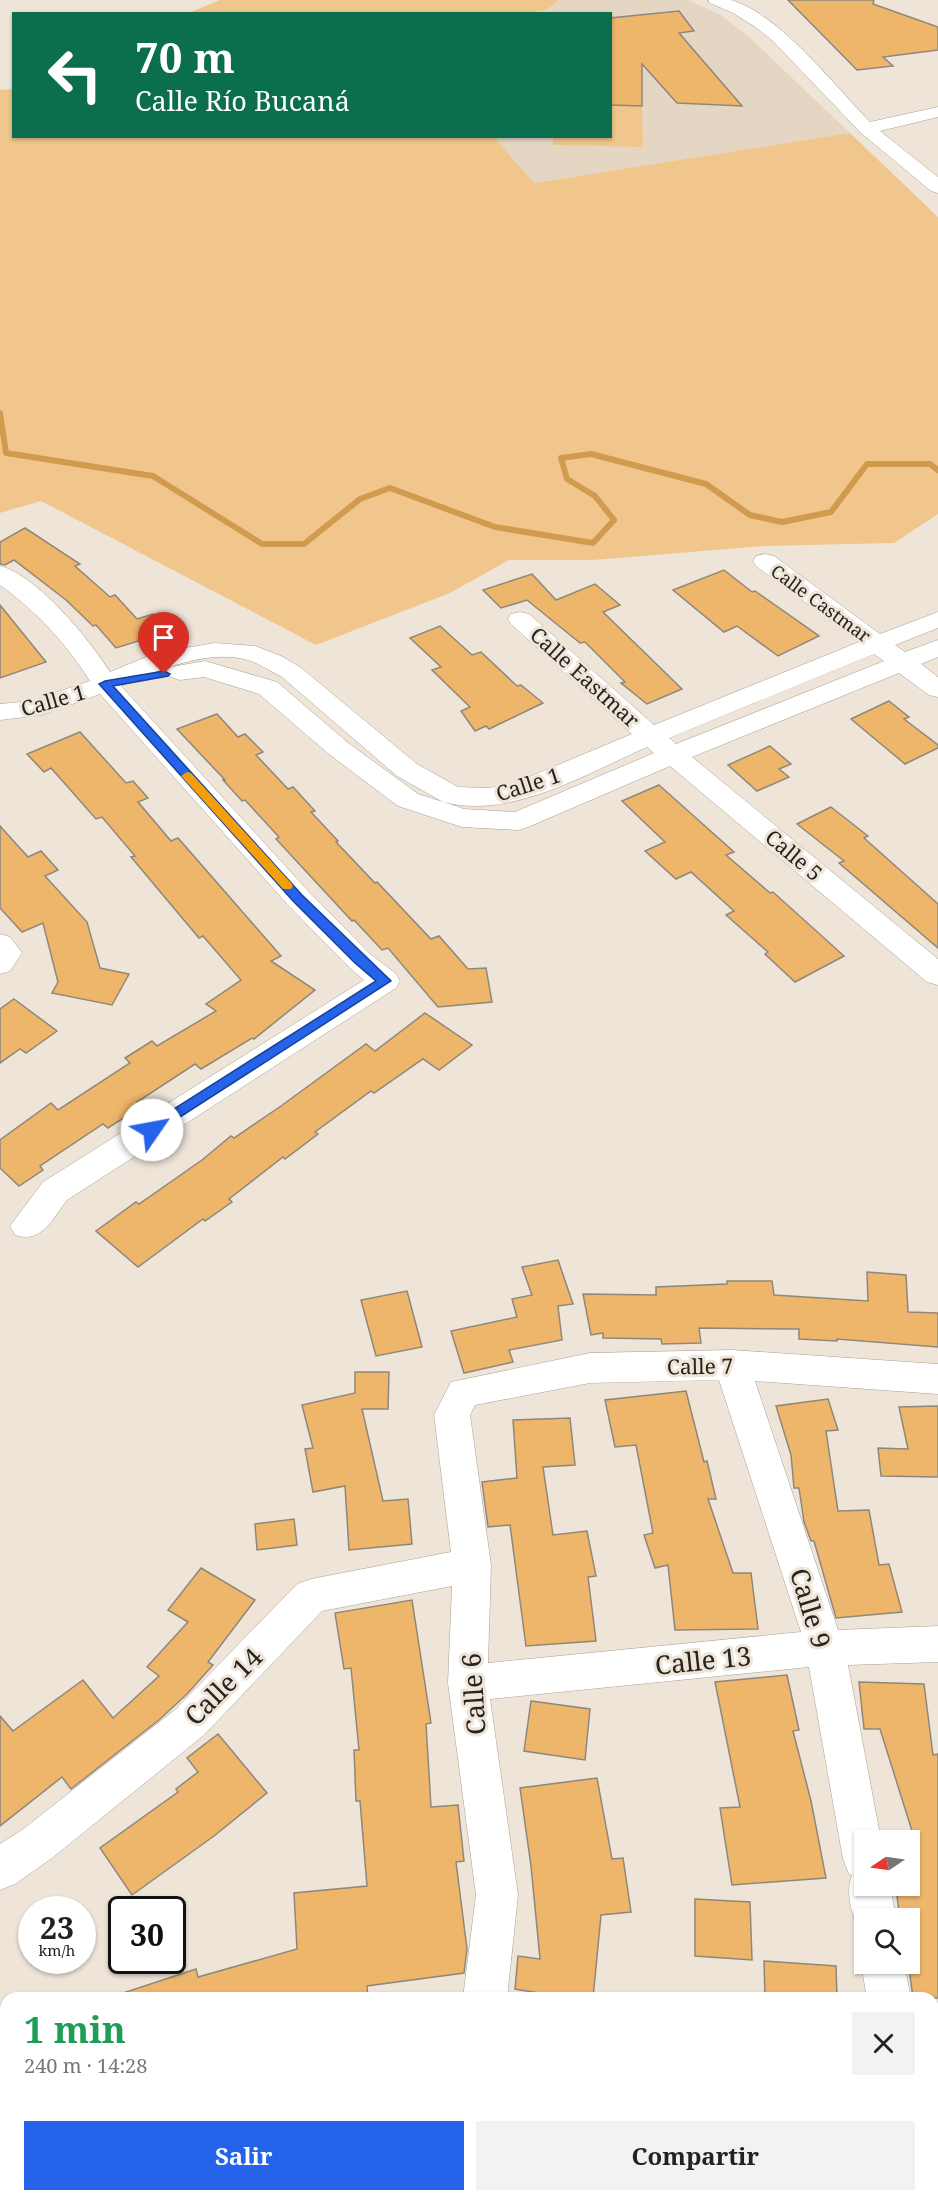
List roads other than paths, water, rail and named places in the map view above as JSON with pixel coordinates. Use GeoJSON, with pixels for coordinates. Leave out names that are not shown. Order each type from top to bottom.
{"type":"FeatureCollection","features":[{"type":"Feature","properties":{"kind":"street"},"geometry":{"type":"LineString","coordinates":[[716,0],[733,5],[765,23],[867,128],[938,187]]}},
{"type":"Feature","properties":{"kind":"street"},"geometry":{"type":"LineString","coordinates":[[867,128],[938,112]]}},
{"type":"Feature","properties":{"kind":"street","name":"Calle Castmar"},"geometry":{"type":"LineString","coordinates":[[765,561],[938,689]]}},
{"type":"Feature","properties":{"kind":"street"},"geometry":{"type":"LineString","coordinates":[[0,573],[39,602],[85,653],[105,684],[298,898],[359,960],[385,981],[55,1191],[27,1226]]}},
{"type":"Feature","properties":{"kind":"street","name":"Calle Eastmar"},"geometry":{"type":"LineString","coordinates":[[520,619],[650,736]]}},
{"type":"Feature","properties":{"kind":"street","name":"Calle 1"},"geometry":{"type":"LineString","coordinates":[[0,712],[33,710],[105,684],[165,658],[215,651],[246,651],[272,661],[291,672],[407,770],[453,796],[488,797],[517,792],[938,619]]}},
{"type":"Feature","properties":{"kind":"street","name":"Calle 1"},"geometry":{"type":"LineString","coordinates":[[105,684],[205,669],[268,688],[338,748],[408,800],[462,819],[518,821],[673,755],[938,648]]}},
{"type":"Feature","properties":{"kind":"street","name":"Calle 5"},"geometry":{"type":"LineString","coordinates":[[650,736],[938,975]]}},
{"type":"Feature","properties":{"kind":"street"},"geometry":{"type":"LineString","coordinates":[[0,944],[7,953],[0,964]]}},
{"type":"Feature","properties":{"kind":"street","name":"Calle 7"},"geometry":{"type":"LineString","coordinates":[[464,1392],[590,1368],[732,1365],[938,1379]]}},
{"type":"Feature","properties":{"kind":"street","name":"Calle 9"},"geometry":{"type":"LineString","coordinates":[[732,1365],[825,1648],[859,1830]]}},
{"type":"Feature","properties":{"kind":"street","name":"Calle 6"},"geometry":{"type":"LineString","coordinates":[[464,1392],[452,1415],[472,1565],[468,1683],[497,1895],[486,1992]]}},
{"type":"Feature","properties":{"kind":"street","name":"Calle 14"},"geometry":{"type":"LineString","coordinates":[[0,1869],[38,1844],[190,1722],[311,1596],[472,1565]]}},
{"type":"Feature","properties":{"kind":"street","name":"Calle 13"},"geometry":{"type":"LineString","coordinates":[[468,1683],[825,1648],[938,1644]]}},
{"type":"Feature","properties":{"kind":"street"},"geometry":{"type":"LineString","coordinates":[[885,1974],[888,1992]]}},
{"type":"Feature","properties":{"kind":"waterway"},"geometry":{"type":"LineString","coordinates":[[0,413],[6,453],[153,476],[262,544],[304,544],[360,499],[390,488],[495,527],[593,543],[614,520],[595,496],[567,479],[561,458],[591,454],[706,484],[750,515],[782,522],[831,512],[867,464],[930,464],[938,470]]}}]}
